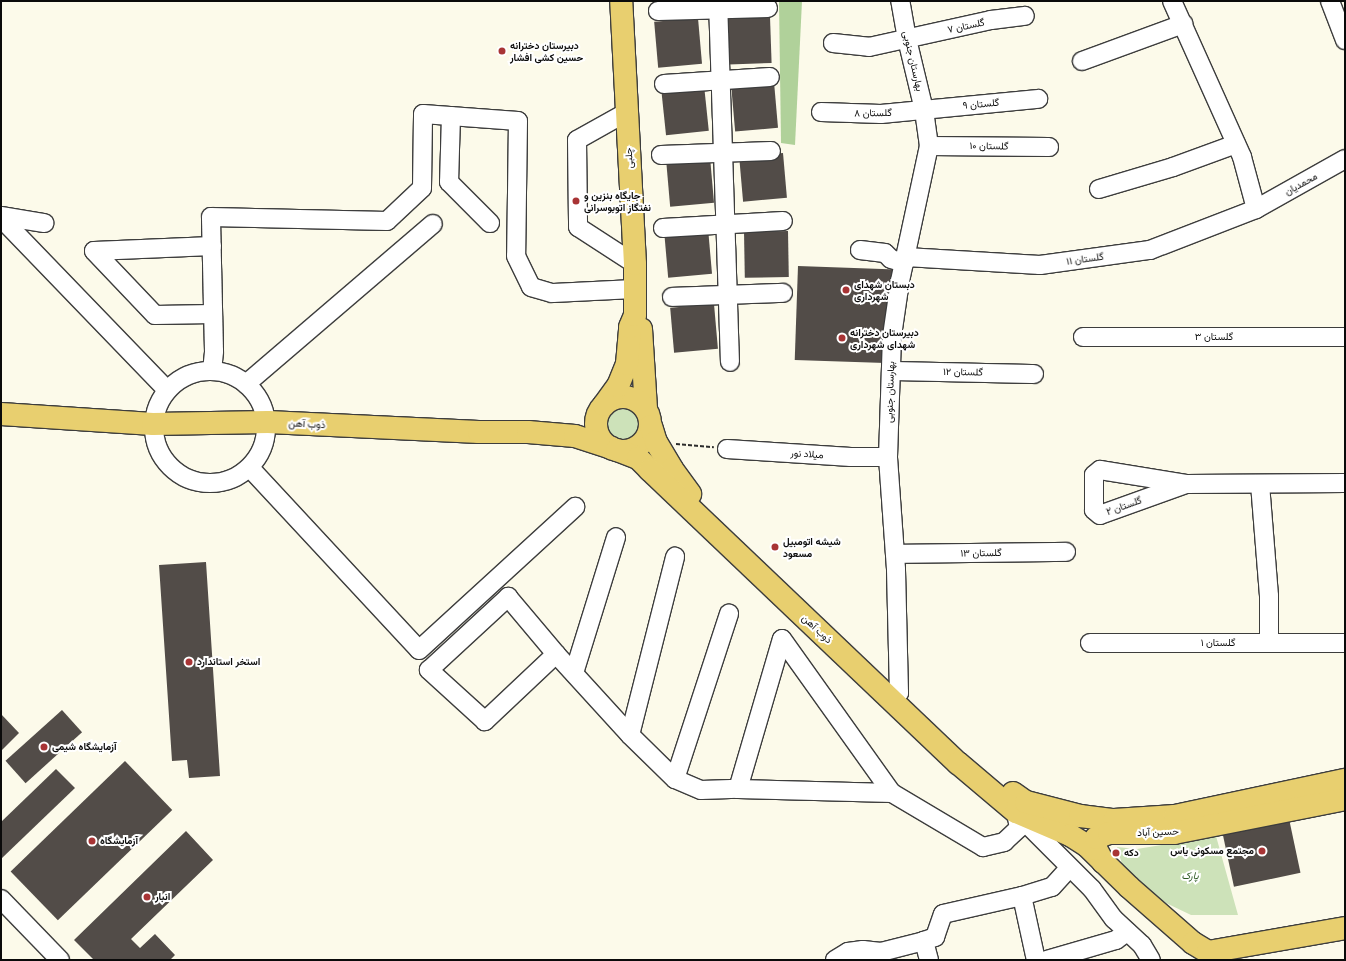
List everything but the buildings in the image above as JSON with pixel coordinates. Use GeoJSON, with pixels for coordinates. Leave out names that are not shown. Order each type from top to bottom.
{"type":"FeatureCollection","features":[{"type":"Feature","properties":{"kind":"main road","name":"چلبی"},"geometry":{"type":"LineString","coordinates":[[621,1],[635,264],[635,315]]}},
{"type":"Feature","properties":{"kind":"main road"},"geometry":{"type":"LineString","coordinates":[[635,315],[641,324],[651,425],[645,439],[640,445],[633,449],[614,449],[603,442],[596,427],[596,418],[618,386],[627,364],[630,327],[635,315]]}},
{"type":"Feature","properties":{"kind":"main road"},"geometry":{"type":"LineString","coordinates":[[604,405],[610,400],[626,397],[633,399],[651,425]]}},
{"type":"Feature","properties":{"kind":"main road","name":"ذوب آهن"},"geometry":{"type":"LineString","coordinates":[[1,414],[153,424],[268,422],[479,432],[528,432],[575,436],[638,458],[896,697]]}},
{"type":"Feature","properties":{"kind":"main road","name":"ذوب آهن"},"geometry":{"type":"LineString","coordinates":[[651,425],[684,486],[704,509],[896,697],[958,763],[1021,807]]}},
{"type":"Feature","properties":{"kind":"main road","name":"حسین آباد"},"geometry":{"type":"LineString","coordinates":[[1021,807],[1114,820],[1175,816],[1345,780]]}},
{"type":"Feature","properties":{"kind":"main road","name":"حسین آباد"},"geometry":{"type":"LineString","coordinates":[[1103,862],[1096,849],[1096,838],[1110,833],[1174,833],[1345,799]]}},
{"type":"Feature","properties":{"kind":"main road"},"geometry":{"type":"LineString","coordinates":[[1021,807],[1086,845],[1193,943],[1204,956],[1345,928]]}},
{"type":"Feature","properties":{"kind":"street","name":"بهارستان جنوبی"},"geometry":{"type":"LineString","coordinates":[[896,697],[895,554],[888,457],[892,336],[905,260],[929,146],[924,110],[907,39],[900,1]]}},
{"type":"Feature","properties":{"kind":"street"},"geometry":{"type":"LineString","coordinates":[[1172,1],[1242,157],[1256,209]]}},
{"type":"Feature","properties":{"kind":"street"},"geometry":{"type":"LineString","coordinates":[[1330,1],[1345,40]]}},
{"type":"Feature","properties":{"kind":"street"},"geometry":{"type":"LineString","coordinates":[[718,5],[730,362]]}},
{"type":"Feature","properties":{"kind":"street"},"geometry":{"type":"LineString","coordinates":[[658,11],[718,5],[768,8]]}},
{"type":"Feature","properties":{"kind":"street","name":"گلستان ۷"},"geometry":{"type":"LineString","coordinates":[[833,43],[869,47],[991,20],[1025,16]]}},
{"type":"Feature","properties":{"kind":"street"},"geometry":{"type":"LineString","coordinates":[[1082,61],[1183,24]]}},
{"type":"Feature","properties":{"kind":"street"},"geometry":{"type":"LineString","coordinates":[[664,84],[770,77]]}},
{"type":"Feature","properties":{"kind":"street","name":"گلستان ۹"},"geometry":{"type":"LineString","coordinates":[[924,110],[1038,99]]}},
{"type":"Feature","properties":{"kind":"street","name":"گلستان ۸"},"geometry":{"type":"LineString","coordinates":[[821,112],[881,114],[924,110]]}},
{"type":"Feature","properties":{"kind":"street"},"geometry":{"type":"LineString","coordinates":[[627,112],[577,140],[578,227],[635,264]]}},
{"type":"Feature","properties":{"kind":"street"},"geometry":{"type":"LineString","coordinates":[[212,371],[214,352],[211,217],[387,221],[422,188],[423,114],[518,121],[516,256],[531,287],[552,293],[635,289]]}},
{"type":"Feature","properties":{"kind":"street"},"geometry":{"type":"LineString","coordinates":[[451,116],[449,182],[490,223]]}},
{"type":"Feature","properties":{"kind":"street"},"geometry":{"type":"LineString","coordinates":[[1099,189],[1173,167],[1236,144]]}},
{"type":"Feature","properties":{"kind":"street","name":"گلستان ۱۰"},"geometry":{"type":"LineString","coordinates":[[929,146],[1049,147]]}},
{"type":"Feature","properties":{"kind":"street"},"geometry":{"type":"LineString","coordinates":[[661,155],[771,151]]}},
{"type":"Feature","properties":{"kind":"street","name":"محمدیان"},"geometry":{"type":"LineString","coordinates":[[1256,209],[1345,159]]}},
{"type":"Feature","properties":{"kind":"street","name":"گلستان ۱۱"},"geometry":{"type":"LineString","coordinates":[[905,260],[1040,265],[1150,250],[1256,209]]}},
{"type":"Feature","properties":{"kind":"street"},"geometry":{"type":"LineString","coordinates":[[1,217],[44,223]]}},
{"type":"Feature","properties":{"kind":"street"},"geometry":{"type":"LineString","coordinates":[[1,217],[167,390]]}},
{"type":"Feature","properties":{"kind":"street"},"geometry":{"type":"LineString","coordinates":[[663,228],[725,223],[783,221]]}},
{"type":"Feature","properties":{"kind":"street"},"geometry":{"type":"LineString","coordinates":[[246,384],[433,224]]}},
{"type":"Feature","properties":{"kind":"street"},"geometry":{"type":"LineString","coordinates":[[212,246],[94,251],[155,315],[213,314]]}},
{"type":"Feature","properties":{"kind":"street"},"geometry":{"type":"LineString","coordinates":[[860,250],[885,253],[892,259],[905,260]]}},
{"type":"Feature","properties":{"kind":"street"},"geometry":{"type":"LineString","coordinates":[[672,297],[783,293]]}},
{"type":"Feature","properties":{"kind":"street","name":"گلستان ۳"},"geometry":{"type":"LineString","coordinates":[[1083,337],[1345,337]]}},
{"type":"Feature","properties":{"kind":"street"},"geometry":{"type":"LineString","coordinates":[[212,371],[219,371],[237,378],[246,384],[262,405],[267,414],[268,422],[264,443],[257,459],[250,468],[228,481],[210,484],[192,481],[176,473],[163,460],[155,444],[153,424],[157,407],[167,390],[182,378],[200,372],[212,371]]}},
{"type":"Feature","properties":{"kind":"street","name":"گلستان ۱۲"},"geometry":{"type":"LineString","coordinates":[[891,371],[1034,374]]}},
{"type":"Feature","properties":{"kind":"street","name":"میلاد نور"},"geometry":{"type":"LineString","coordinates":[[727,449],[851,457],[888,457]]}},
{"type":"Feature","properties":{"kind":"street"},"geometry":{"type":"LineString","coordinates":[[250,468],[419,650],[575,507]]}},
{"type":"Feature","properties":{"kind":"street","name":"گلستان ۲"},"geometry":{"type":"LineString","coordinates":[[1186,484],[1100,515],[1094,510],[1094,475],[1100,470],[1186,484],[1345,483]]}},
{"type":"Feature","properties":{"kind":"street"},"geometry":{"type":"LineString","coordinates":[[1260,484],[1269,596],[1269,643]]}},
{"type":"Feature","properties":{"kind":"street"},"geometry":{"type":"LineString","coordinates":[[574,673],[616,537]]}},
{"type":"Feature","properties":{"kind":"street","name":"گلستان ۱۳"},"geometry":{"type":"LineString","coordinates":[[895,554],[1066,552]]}},
{"type":"Feature","properties":{"kind":"street"},"geometry":{"type":"LineString","coordinates":[[630,735],[675,557]]}},
{"type":"Feature","properties":{"kind":"street"},"geometry":{"type":"LineString","coordinates":[[556,654],[485,721],[429,670],[508,597],[556,654],[630,735],[675,779],[701,790],[738,789],[892,793]]}},
{"type":"Feature","properties":{"kind":"street"},"geometry":{"type":"LineString","coordinates":[[675,779],[729,614]]}},
{"type":"Feature","properties":{"kind":"street"},"geometry":{"type":"LineString","coordinates":[[738,789],[782,639],[892,793],[984,847],[1004,842],[1019,828],[1021,807]]}},
{"type":"Feature","properties":{"kind":"street","name":"گلستان ۱"},"geometry":{"type":"LineString","coordinates":[[1090,643],[1345,643]]}},
{"type":"Feature","properties":{"kind":"street"},"geometry":{"type":"LineString","coordinates":[[1021,807],[1069,868],[1092,888],[1114,918],[1142,945],[1151,960]]}},
{"type":"Feature","properties":{"kind":"street"},"geometry":{"type":"LineString","coordinates":[[833,959],[848,952],[863,950],[881,952],[935,937],[943,914],[1052,888],[1069,868]]}},
{"type":"Feature","properties":{"kind":"street"},"geometry":{"type":"LineString","coordinates":[[1022,896],[1036,960]]}},
{"type":"Feature","properties":{"kind":"street"},"geometry":{"type":"LineString","coordinates":[[1,899],[60,960]]}},
{"type":"Feature","properties":{"kind":"street"},"geometry":{"type":"LineString","coordinates":[[1046,960],[1116,940],[1127,932]]}},
{"type":"Feature","properties":{"kind":"street"},"geometry":{"type":"LineString","coordinates":[[924,941],[929,960]]}},
{"type":"Feature","properties":{"kind":"path"},"geometry":{"type":"LineString","coordinates":[[651,425],[727,449]]}},
{"type":"Feature","properties":{"kind":"green space"},"geometry":{"type":"Polygon","coordinates":[[[779,1],[802,1],[795,145],[781,143],[779,1]]]}},
{"type":"Feature","properties":{"kind":"green space"},"geometry":{"type":"Polygon","coordinates":[[[620,400],[628,400],[641,408],[646,430],[643,437],[630,447],[602,435],[599,428],[602,413],[620,400]]]}},
{"type":"Feature","properties":{"kind":"green space","name":"پارک"},"geometry":{"type":"Polygon","coordinates":[[[1216,836],[1238,915],[1191,915],[1166,903],[1136,882],[1124,871],[1117,847],[1137,849],[1216,836]]]}},
{"type":"Feature","properties":{"kind":"place","name":"دبیرستان دخترانه حسین کشی افشار"},"geometry":{"type":"Point","coordinates":[502,51]}},
{"type":"Feature","properties":{"kind":"place","name":"جایگاه بنزین و نفتگاز اتوبوسرانی"},"geometry":{"type":"Point","coordinates":[576,201]}},
{"type":"Feature","properties":{"kind":"place","name":"دبستان شهدای شهرداری"},"geometry":{"type":"Point","coordinates":[846,290]}},
{"type":"Feature","properties":{"kind":"place","name":"دبیرستان دخترانه شهدای شهرداری"},"geometry":{"type":"Point","coordinates":[842,338]}},
{"type":"Feature","properties":{"kind":"place","name":"شیشه اتومبیل مسعود"},"geometry":{"type":"Point","coordinates":[775,547]}},
{"type":"Feature","properties":{"kind":"place","name":"استخر استاندارد"},"geometry":{"type":"Point","coordinates":[189,662]}},
{"type":"Feature","properties":{"kind":"place","name":"آزمایشگاه شیمی"},"geometry":{"type":"Point","coordinates":[44,747]}},
{"type":"Feature","properties":{"kind":"place","name":"آزمایشگاه"},"geometry":{"type":"Point","coordinates":[92,841]}},
{"type":"Feature","properties":{"kind":"place","name":"مجتمع مسکونی یاس"},"geometry":{"type":"Point","coordinates":[1262,851]}},
{"type":"Feature","properties":{"kind":"place","name":"دکه"},"geometry":{"type":"Point","coordinates":[1116,853]}},
{"type":"Feature","properties":{"kind":"place","name":"انبار"},"geometry":{"type":"Point","coordinates":[147,897]}}]}
